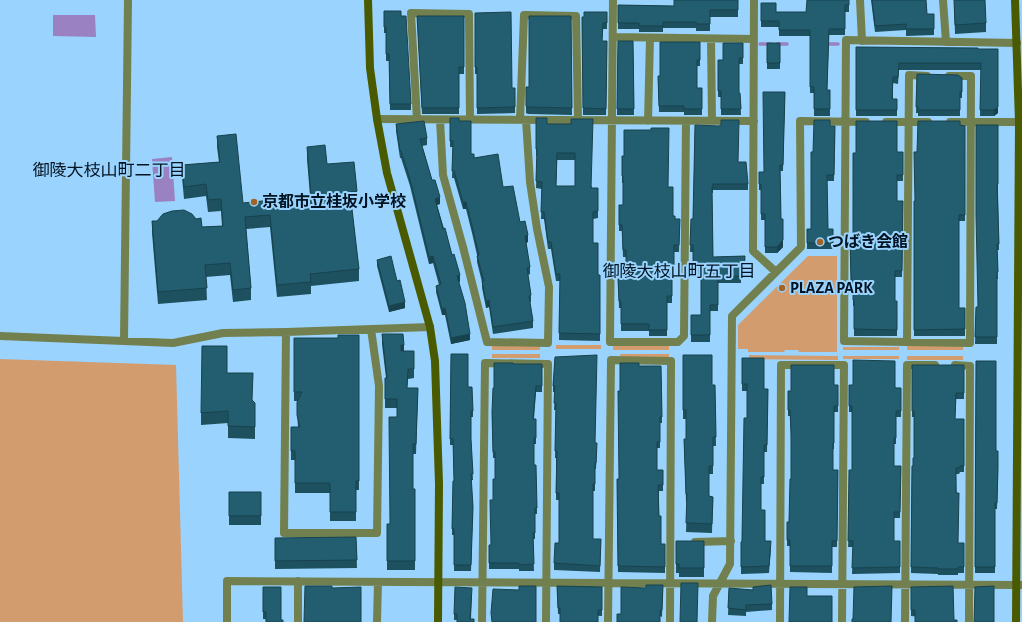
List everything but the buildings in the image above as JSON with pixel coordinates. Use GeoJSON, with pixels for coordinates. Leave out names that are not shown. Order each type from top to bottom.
{"type":"FeatureCollection","features":[{"type":"Feature","properties":{"kind":"street"},"geometry":{"type":"LineString","coordinates":[[124,341],[128,0]]}},
{"type":"Feature","properties":{"kind":"street"},"geometry":{"type":"LineString","coordinates":[[368,0],[370,68],[376,120],[387,173],[430,327],[435,361],[439,484],[438,622]]}},
{"type":"Feature","properties":{"kind":"street"},"geometry":{"type":"LineString","coordinates":[[613,0],[610,342],[678,342],[684,336],[686,121]]}},
{"type":"Feature","properties":{"kind":"street"},"geometry":{"type":"LineString","coordinates":[[754,0],[753,251],[776,272]]}},
{"type":"Feature","properties":{"kind":"street"},"geometry":{"type":"LineString","coordinates":[[860,0],[862,41]]}},
{"type":"Feature","properties":{"kind":"street"},"geometry":{"type":"LineString","coordinates":[[943,0],[946,42]]}},
{"type":"Feature","properties":{"kind":"street"},"geometry":{"type":"LineString","coordinates":[[1015,0],[1019,122],[1019,585],[1016,622]]}},
{"type":"Feature","properties":{"kind":"street"},"geometry":{"type":"LineString","coordinates":[[417,120],[411,13],[469,14],[470,120]]}},
{"type":"Feature","properties":{"kind":"street"},"geometry":{"type":"LineString","coordinates":[[440,120],[443,176],[463,247],[486,342],[548,343],[549,287],[537,229],[523,120],[524,16],[576,16],[578,120]]}},
{"type":"Feature","properties":{"kind":"street"},"geometry":{"type":"LineString","coordinates":[[613,37],[754,39]]}},
{"type":"Feature","properties":{"kind":"street"},"geometry":{"type":"LineString","coordinates":[[648,121],[650,38]]}},
{"type":"Feature","properties":{"kind":"street"},"geometry":{"type":"LineString","coordinates":[[712,39],[712,121]]}},
{"type":"Feature","properties":{"kind":"street"},"geometry":{"type":"LineString","coordinates":[[907,342],[909,75],[971,76],[970,343],[907,342],[844,341],[846,40],[1017,43]]}},
{"type":"Feature","properties":{"kind":"street"},"geometry":{"type":"LineString","coordinates":[[376,120],[754,121]]}},
{"type":"Feature","properties":{"kind":"street"},"geometry":{"type":"LineString","coordinates":[[712,622],[713,596],[730,564],[732,316],[801,247],[800,121],[1019,122]]}},
{"type":"Feature","properties":{"kind":"street"},"geometry":{"type":"LineString","coordinates":[[0,336],[173,343],[223,333],[430,327]]}},
{"type":"Feature","properties":{"kind":"street"},"geometry":{"type":"LineString","coordinates":[[286,332],[284,533],[377,533],[379,386],[371,329]]}},
{"type":"Feature","properties":{"kind":"street"},"geometry":{"type":"LineString","coordinates":[[608,622],[611,360],[671,361],[678,543],[670,583],[670,622]]}},
{"type":"Feature","properties":{"kind":"street"},"geometry":{"type":"LineString","coordinates":[[482,622],[485,363],[548,364],[546,622]]}},
{"type":"Feature","properties":{"kind":"street"},"geometry":{"type":"LineString","coordinates":[[780,622],[781,365],[844,365],[842,622]]}},
{"type":"Feature","properties":{"kind":"street"},"geometry":{"type":"LineString","coordinates":[[905,622],[907,365],[970,366],[969,622]]}},
{"type":"Feature","properties":{"kind":"street"},"geometry":{"type":"LineString","coordinates":[[678,543],[730,541]]}},
{"type":"Feature","properties":{"kind":"street"},"geometry":{"type":"LineString","coordinates":[[227,622],[227,581],[1019,585]]}},
{"type":"Feature","properties":{"kind":"street"},"geometry":{"type":"LineString","coordinates":[[298,581],[298,622]]}},
{"type":"Feature","properties":{"kind":"street"},"geometry":{"type":"LineString","coordinates":[[377,622],[378,582]]}},
{"type":"Feature","properties":{"kind":"shaded area"},"geometry":{"type":"Polygon","coordinates":[[[53,15],[95,15],[96,37],[53,36],[53,15]]]}},
{"type":"Feature","properties":{"kind":"shaded area"},"geometry":{"type":"Polygon","coordinates":[[[172,157],[175,201],[155,202],[152,159],[172,157]]]}},
{"type":"Feature","properties":{"kind":"shaded area"},"geometry":{"type":"Polygon","coordinates":[[[808,256],[837,256],[837,352],[799,352],[798,350],[785,350],[784,352],[748,352],[748,349],[738,349],[738,325],[808,256]]]}},
{"type":"Feature","properties":{"kind":"shaded area"},"geometry":{"type":"Polygon","coordinates":[[[556,345],[601,345],[601,349],[556,349],[556,345]]]}},
{"type":"Feature","properties":{"kind":"shaded area"},"geometry":{"type":"Polygon","coordinates":[[[669,345],[669,350],[613,350],[613,346],[669,345]]]}},
{"type":"Feature","properties":{"kind":"shaded area"},"geometry":{"type":"Polygon","coordinates":[[[492,346],[540,346],[540,350],[492,350],[492,346]]]}},
{"type":"Feature","properties":{"kind":"shaded area"},"geometry":{"type":"Polygon","coordinates":[[[907,346],[963,346],[963,350],[907,350],[907,346]]]}},
{"type":"Feature","properties":{"kind":"shaded area"},"geometry":{"type":"Polygon","coordinates":[[[843,347],[899,347],[899,350],[843,350],[843,347]]]}},
{"type":"Feature","properties":{"kind":"shaded area"},"geometry":{"type":"Polygon","coordinates":[[[492,354],[540,354],[540,358],[492,358],[492,354]]]}},
{"type":"Feature","properties":{"kind":"shaded area"},"geometry":{"type":"Polygon","coordinates":[[[620,354],[669,354],[669,358],[621,358],[620,354]]]}},
{"type":"Feature","properties":{"kind":"shaded area"},"geometry":{"type":"Polygon","coordinates":[[[749,355],[838,356],[838,360],[749,359],[749,355]]]}},
{"type":"Feature","properties":{"kind":"shaded area"},"geometry":{"type":"Polygon","coordinates":[[[843,356],[899,356],[899,359],[843,359],[843,356]]]}},
{"type":"Feature","properties":{"kind":"shaded area"},"geometry":{"type":"Polygon","coordinates":[[[907,356],[963,356],[963,360],[907,360],[907,356]]]}},
{"type":"Feature","properties":{"kind":"shaded area"},"geometry":{"type":"Polygon","coordinates":[[[0,359],[176,365],[183,622],[0,622],[0,359]]]}},
{"type":"Feature","properties":{"kind":"waterway"},"geometry":{"type":"LineString","coordinates":[[760,44],[771,44]]}},
{"type":"Feature","properties":{"kind":"waterway"},"geometry":{"type":"LineString","coordinates":[[777,44],[787,44]]}},
{"type":"Feature","properties":{"kind":"waterway"},"geometry":{"type":"LineString","coordinates":[[825,44],[838,44]]}},
{"type":"Feature","properties":{"kind":"place","name":"京都市立桂坂小学校"},"geometry":{"type":"Point","coordinates":[254,202]}},
{"type":"Feature","properties":{"kind":"place","name":"つばき会館"},"geometry":{"type":"Point","coordinates":[820,242]}},
{"type":"Feature","properties":{"kind":"place","name":"PLAZA PARK"},"geometry":{"type":"Point","coordinates":[782,288]}},
{"type":"Feature","properties":{"kind":"district","name":"御陵大枝山町二丁目"},"geometry":{"type":"Point","coordinates":[109,170]}},
{"type":"Feature","properties":{"kind":"district","name":"御陵大枝山町五丁目"},"geometry":{"type":"Point","coordinates":[679,271]}}]}
